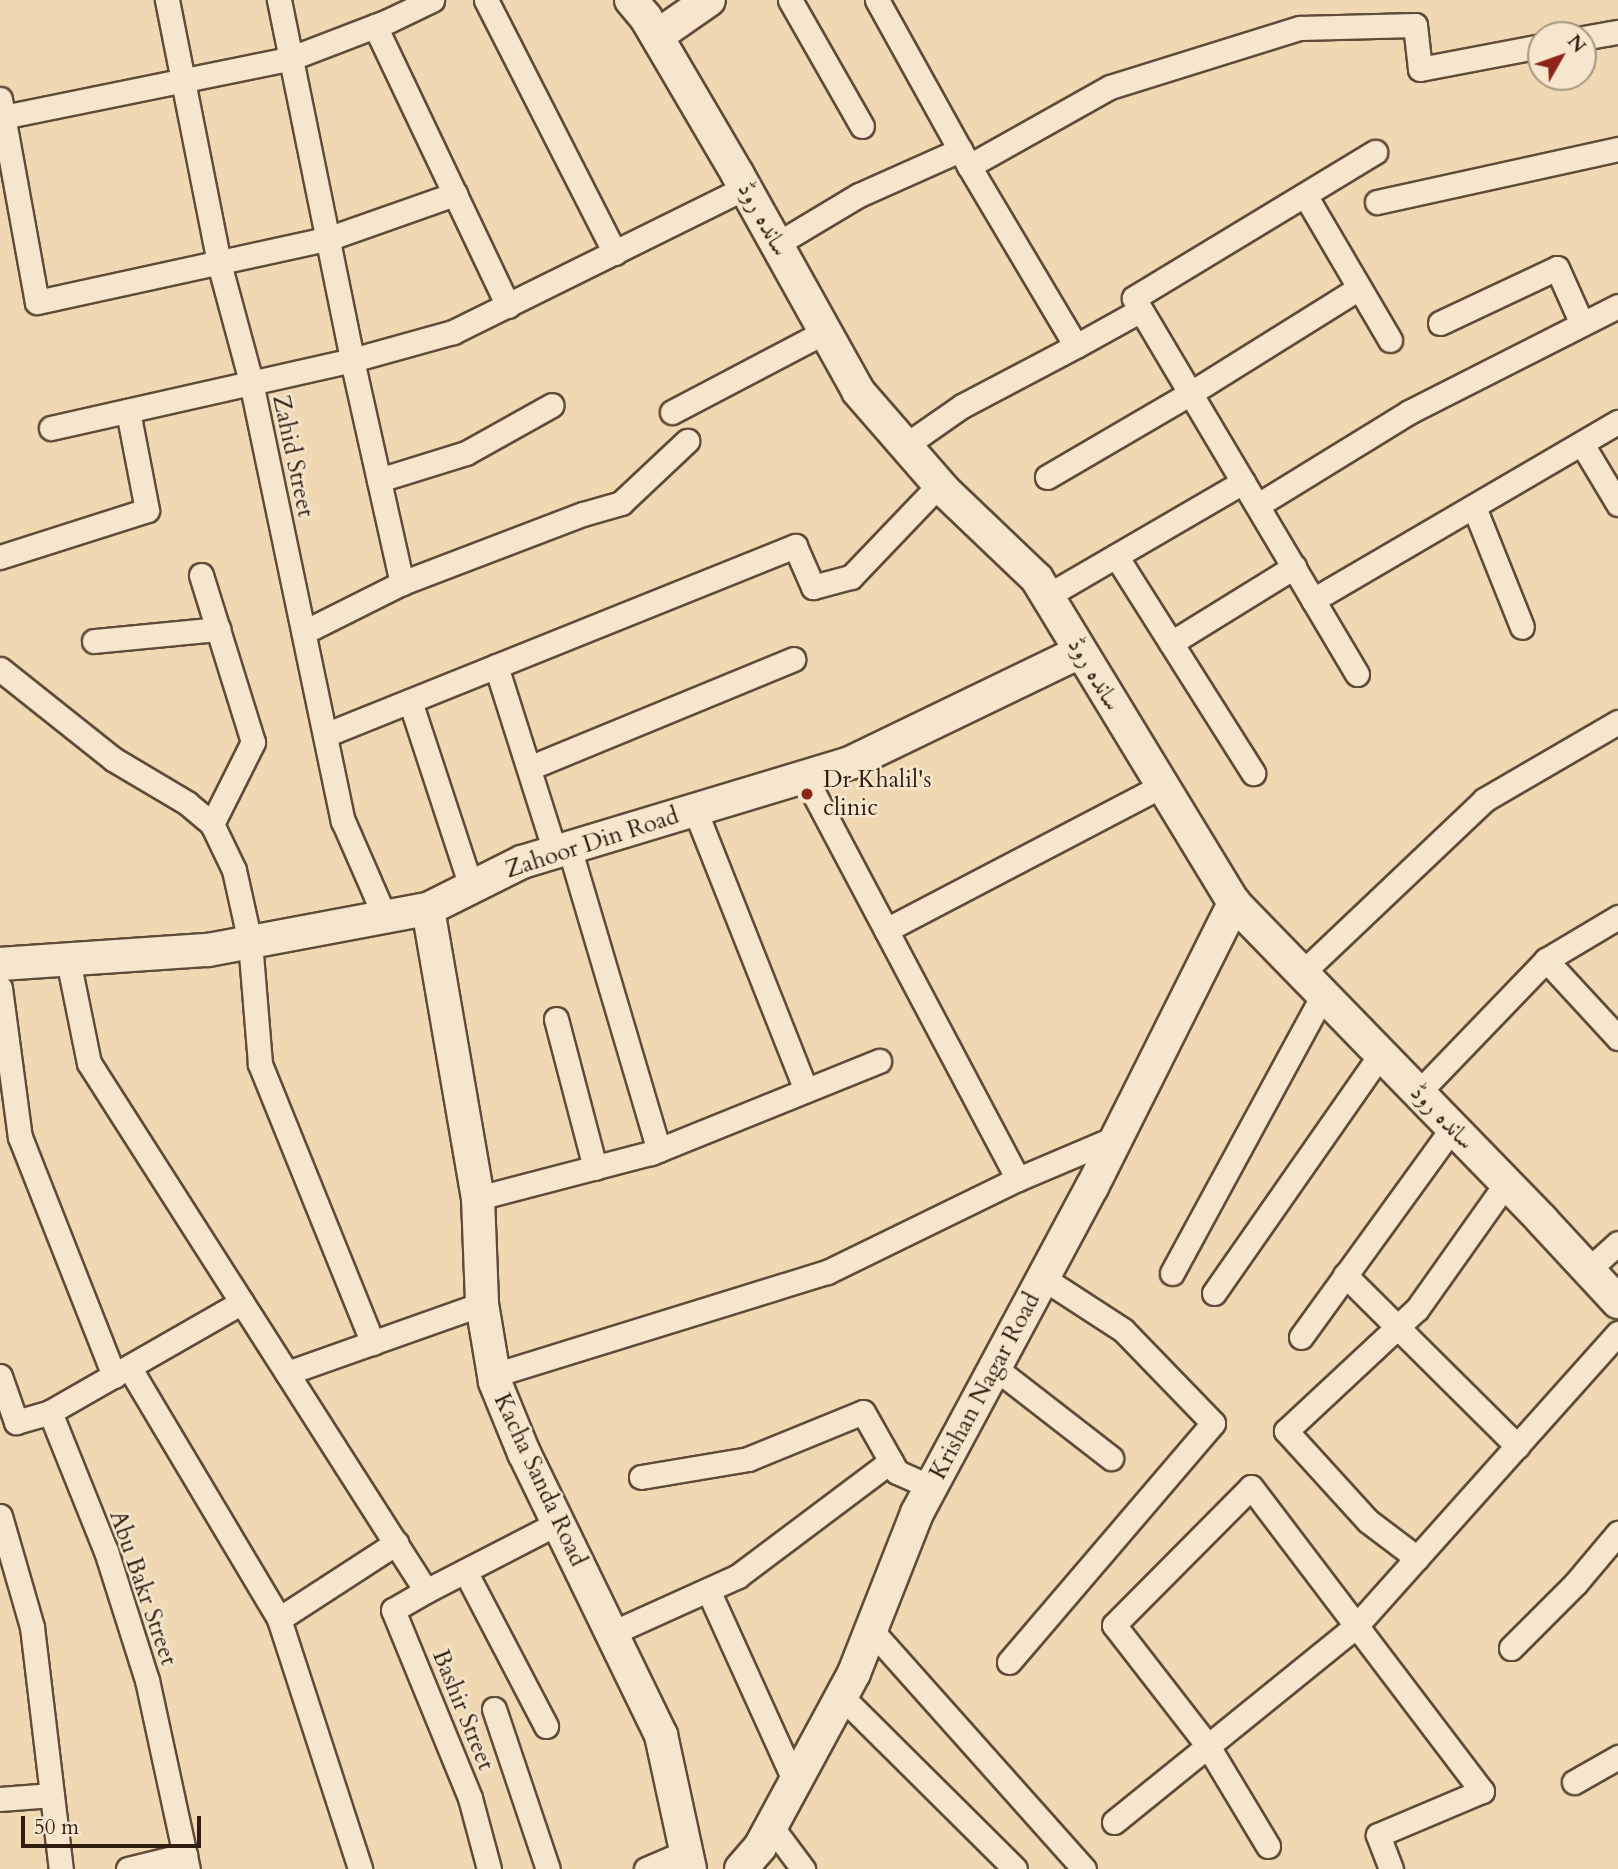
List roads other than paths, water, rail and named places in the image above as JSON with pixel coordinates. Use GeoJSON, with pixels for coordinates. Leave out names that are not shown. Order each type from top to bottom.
{"type":"FeatureCollection","features":[{"type":"Feature","properties":{"kind":"main road","name":"ساندہ روڈ"},"geometry":{"type":"LineString","coordinates":[[631,0],[657,36],[858,391],[940,484],[1037,579],[1234,903],[1507,1182],[1618,1302]]}},
{"type":"Feature","properties":{"kind":"main road"},"geometry":{"type":"LineString","coordinates":[[657,36],[709,0]]}},
{"type":"Feature","properties":{"kind":"main road","name":"Zahoor Din Road"},"geometry":{"type":"LineString","coordinates":[[0,964],[208,950],[428,909],[522,862],[850,763],[1080,652]]}},
{"type":"Feature","properties":{"kind":"main road","name":"Krishan Nagar Road"},"geometry":{"type":"LineString","coordinates":[[741,1869],[760,1847],[841,1696],[871,1630],[917,1513],[1117,1137],[1234,903]]}},
{"type":"Feature","properties":{"kind":"main road","name":"Kacha Sanda Road"},"geometry":{"type":"LineString","coordinates":[[428,909],[478,1198],[482,1304],[494,1375],[524,1453],[661,1735],[688,1861]]}},
{"type":"Feature","properties":{"kind":"street","name":"Zahid Street"},"geometry":{"type":"LineString","coordinates":[[167,0],[219,263],[251,383],[343,821],[385,917]]}},
{"type":"Feature","properties":{"kind":"street"},"geometry":{"type":"LineString","coordinates":[[279,0],[352,360],[402,583]]}},
{"type":"Feature","properties":{"kind":"street"},"geometry":{"type":"LineString","coordinates":[[432,0],[289,59],[183,81],[2,108],[37,302],[327,239],[455,194]]}},
{"type":"Feature","properties":{"kind":"street"},"geometry":{"type":"LineString","coordinates":[[486,0],[615,254]]}},
{"type":"Feature","properties":{"kind":"street"},"geometry":{"type":"LineString","coordinates":[[790,0],[862,127]]}},
{"type":"Feature","properties":{"kind":"street"},"geometry":{"type":"LineString","coordinates":[[877,0],[965,158],[1076,346]]}},
{"type":"Feature","properties":{"kind":"street"},"geometry":{"type":"LineString","coordinates":[[777,244],[859,195],[965,158],[1110,88],[1300,28],[1415,25],[1420,69],[1527,49]]}},
{"type":"Feature","properties":{"kind":"street"},"geometry":{"type":"LineString","coordinates":[[374,26],[508,306]]}},
{"type":"Feature","properties":{"kind":"street"},"geometry":{"type":"LineString","coordinates":[[1597,36],[1618,32]]}},
{"type":"Feature","properties":{"kind":"street"},"geometry":{"type":"LineString","coordinates":[[1377,202],[1618,149]]}},
{"type":"Feature","properties":{"kind":"street"},"geometry":{"type":"LineString","coordinates":[[1357,674],[1134,298],[1375,152]]}},
{"type":"Feature","properties":{"kind":"street"},"geometry":{"type":"LineString","coordinates":[[51,428],[352,360],[453,332],[745,188]]}},
{"type":"Feature","properties":{"kind":"street"},"geometry":{"type":"LineString","coordinates":[[1305,195],[1390,341]]}},
{"type":"Feature","properties":{"kind":"street"},"geometry":{"type":"LineString","coordinates":[[1440,323],[1557,268],[1582,324]]}},
{"type":"Feature","properties":{"kind":"street"},"geometry":{"type":"LineString","coordinates":[[1047,477],[1191,393],[1359,288]]}},
{"type":"Feature","properties":{"kind":"street"},"geometry":{"type":"LineString","coordinates":[[1258,505],[1409,412],[1618,306]]}},
{"type":"Feature","properties":{"kind":"street"},"geometry":{"type":"LineString","coordinates":[[906,446],[962,406],[1140,310]]}},
{"type":"Feature","properties":{"kind":"street"},"geometry":{"type":"LineString","coordinates":[[672,412],[826,331]]}},
{"type":"Feature","properties":{"kind":"street"},"geometry":{"type":"LineString","coordinates":[[379,480],[467,453],[552,405]]}},
{"type":"Feature","properties":{"kind":"street"},"geometry":{"type":"LineString","coordinates":[[0,557],[147,510],[128,411]]}},
{"type":"Feature","properties":{"kind":"street"},"geometry":{"type":"LineString","coordinates":[[1313,600],[1618,422]]}},
{"type":"Feature","properties":{"kind":"street"},"geometry":{"type":"LineString","coordinates":[[304,632],[402,583],[583,514],[621,503],[687,441]]}},
{"type":"Feature","properties":{"kind":"street"},"geometry":{"type":"LineString","coordinates":[[1582,444],[1618,504]]}},
{"type":"Feature","properties":{"kind":"street"},"geometry":{"type":"LineString","coordinates":[[1047,596],[1243,482]]}},
{"type":"Feature","properties":{"kind":"street"},"geometry":{"type":"LineString","coordinates":[[325,735],[795,546],[813,587],[851,577],[940,484]]}},
{"type":"Feature","properties":{"kind":"street"},"geometry":{"type":"LineString","coordinates":[[1474,507],[1522,627]]}},
{"type":"Feature","properties":{"kind":"street"},"geometry":{"type":"LineString","coordinates":[[1116,556],[1253,773]]}},
{"type":"Feature","properties":{"kind":"street"},"geometry":{"type":"LineString","coordinates":[[1171,643],[1294,568]]}},
{"type":"Feature","properties":{"kind":"street"},"geometry":{"type":"LineString","coordinates":[[201,575],[253,741],[212,824]]}},
{"type":"Feature","properties":{"kind":"street"},"geometry":{"type":"LineString","coordinates":[[94,642],[218,629]]}},
{"type":"Feature","properties":{"kind":"street"},"geometry":{"type":"LineString","coordinates":[[529,768],[793,659]]}},
{"type":"Feature","properties":{"kind":"street"},"geometry":{"type":"LineString","coordinates":[[496,666],[529,768],[562,849],[659,1150]]}},
{"type":"Feature","properties":{"kind":"street"},"geometry":{"type":"LineString","coordinates":[[0,669],[113,758],[187,803],[212,824],[234,870],[250,942],[260,1064],[373,1343]]}},
{"type":"Feature","properties":{"kind":"street"},"geometry":{"type":"LineString","coordinates":[[410,701],[471,887]]}},
{"type":"Feature","properties":{"kind":"street"},"geometry":{"type":"LineString","coordinates":[[1172,1273],[1312,984],[1485,800],[1618,722]]}},
{"type":"Feature","properties":{"kind":"street"},"geometry":{"type":"LineString","coordinates":[[805,776],[1018,1179]]}},
{"type":"Feature","properties":{"kind":"street"},"geometry":{"type":"LineString","coordinates":[[886,930],[1161,786]]}},
{"type":"Feature","properties":{"kind":"street"},"geometry":{"type":"LineString","coordinates":[[695,810],[806,1090]]}},
{"type":"Feature","properties":{"kind":"street"},"geometry":{"type":"LineString","coordinates":[[1419,1093],[1546,960],[1618,917]]}},
{"type":"Feature","properties":{"kind":"street"},"geometry":{"type":"LineString","coordinates":[[68,960],[89,1063],[426,1591],[558,1523]]}},
{"type":"Feature","properties":{"kind":"street"},"geometry":{"type":"LineString","coordinates":[[1546,960],[1618,1038]]}},
{"type":"Feature","properties":{"kind":"street"},"geometry":{"type":"LineString","coordinates":[[0,988],[20,1137],[122,1371],[279,1619],[360,1869]]}},
{"type":"Feature","properties":{"kind":"street"},"geometry":{"type":"LineString","coordinates":[[556,1018],[594,1168]]}},
{"type":"Feature","properties":{"kind":"street"},"geometry":{"type":"LineString","coordinates":[[1214,1293],[1381,1054]]}},
{"type":"Feature","properties":{"kind":"street"},"geometry":{"type":"LineString","coordinates":[[478,1198],[659,1150],[879,1061]]}},
{"type":"Feature","properties":{"kind":"street"},"geometry":{"type":"LineString","coordinates":[[1301,1337],[1452,1127]]}},
{"type":"Feature","properties":{"kind":"street"},"geometry":{"type":"LineString","coordinates":[[494,1375],[827,1272],[1018,1179],[1117,1137]]}},
{"type":"Feature","properties":{"kind":"street"},"geometry":{"type":"LineString","coordinates":[[1417,1558],[1368,1521],[1286,1432],[1417,1309],[1507,1182]]}},
{"type":"Feature","properties":{"kind":"street"},"geometry":{"type":"LineString","coordinates":[[1588,1270],[1618,1243]]}},
{"type":"Feature","properties":{"kind":"street"},"geometry":{"type":"LineString","coordinates":[[1345,1275],[1517,1446]]}},
{"type":"Feature","properties":{"kind":"street"},"geometry":{"type":"LineString","coordinates":[[1009,1662],[1213,1423],[1123,1330],[1043,1278]]}},
{"type":"Feature","properties":{"kind":"street"},"geometry":{"type":"LineString","coordinates":[[0,1376],[8,1424],[50,1412],[242,1303]]}},
{"type":"Feature","properties":{"kind":"street"},"geometry":{"type":"LineString","coordinates":[[287,1373],[482,1304]]}},
{"type":"Feature","properties":{"kind":"street"},"geometry":{"type":"LineString","coordinates":[[1114,1822],[1356,1626],[1618,1333]]}},
{"type":"Feature","properties":{"kind":"street"},"geometry":{"type":"LineString","coordinates":[[995,1368],[1111,1458]]}},
{"type":"Feature","properties":{"kind":"street","name":"Abu Bakr Street"},"geometry":{"type":"LineString","coordinates":[[50,1412],[106,1551],[147,1681],[186,1862]]}},
{"type":"Feature","properties":{"kind":"street"},"geometry":{"type":"LineString","coordinates":[[641,1477],[748,1459],[863,1412],[897,1472],[931,1487]]}},
{"type":"Feature","properties":{"kind":"street"},"geometry":{"type":"LineString","coordinates":[[612,1633],[738,1576],[891,1461]]}},
{"type":"Feature","properties":{"kind":"street"},"geometry":{"type":"LineString","coordinates":[[1268,1846],[1208,1746],[1114,1625],[1251,1487],[1482,1791],[1378,1835],[1391,1869]]}},
{"type":"Feature","properties":{"kind":"street"},"geometry":{"type":"LineString","coordinates":[[0,1516],[32,1627],[61,1869]]}},
{"type":"Feature","properties":{"kind":"street"},"geometry":{"type":"LineString","coordinates":[[1511,1648],[1575,1584],[1618,1533]]}},
{"type":"Feature","properties":{"kind":"street"},"geometry":{"type":"LineString","coordinates":[[279,1619],[396,1543]]}},
{"type":"Feature","properties":{"kind":"street"},"geometry":{"type":"LineString","coordinates":[[465,1571],[546,1726]]}},
{"type":"Feature","properties":{"kind":"street"},"geometry":{"type":"LineString","coordinates":[[708,1590],[795,1782]]}},
{"type":"Feature","properties":{"kind":"street","name":"Bashir Street"},"geometry":{"type":"LineString","coordinates":[[426,1591],[393,1610],[470,1798],[489,1869]]}},
{"type":"Feature","properties":{"kind":"street"},"geometry":{"type":"LineString","coordinates":[[871,1630],[1084,1869]]}},
{"type":"Feature","properties":{"kind":"street"},"geometry":{"type":"LineString","coordinates":[[841,1696],[1015,1869]]}},
{"type":"Feature","properties":{"kind":"street"},"geometry":{"type":"LineString","coordinates":[[494,1709],[548,1869]]}},
{"type":"Feature","properties":{"kind":"street"},"geometry":{"type":"LineString","coordinates":[[1574,1782],[1618,1757]]}},
{"type":"Feature","properties":{"kind":"street"},"geometry":{"type":"LineString","coordinates":[[0,1799],[52,1794]]}},
{"type":"Feature","properties":{"kind":"street"},"geometry":{"type":"LineString","coordinates":[[771,1826],[803,1869]]}},
{"type":"Feature","properties":{"kind":"street"},"geometry":{"type":"LineString","coordinates":[[646,1869],[688,1861]]}},
{"type":"Feature","properties":{"kind":"street"},"geometry":{"type":"LineString","coordinates":[[128,1869],[186,1862]]}},
{"type":"Feature","properties":{"kind":"place","name":"Dr Khalil's clinic"},"geometry":{"type":"Point","coordinates":[807,794]}}]}
